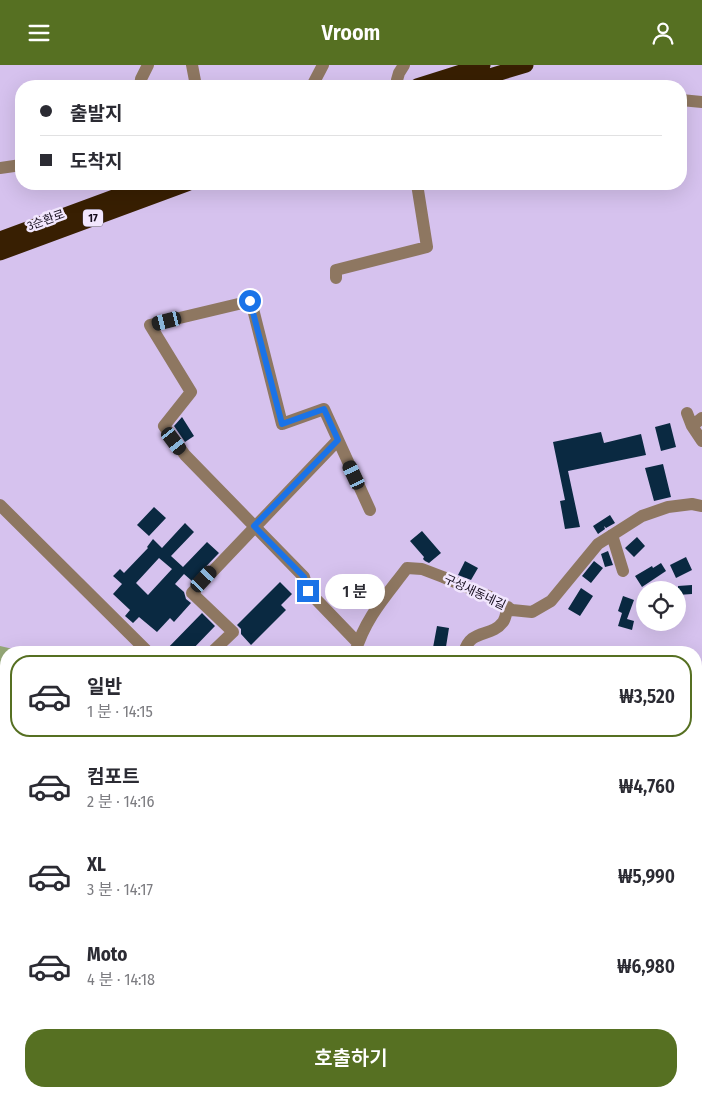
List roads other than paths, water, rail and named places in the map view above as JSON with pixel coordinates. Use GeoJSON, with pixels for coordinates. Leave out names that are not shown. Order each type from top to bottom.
{"type":"FeatureCollection","features":[{"type":"Feature","properties":{"kind":"highway"},"geometry":{"type":"LineString","coordinates":[[459,79],[482,65]]}},
{"type":"Feature","properties":{"kind":"highway"},"geometry":{"type":"LineString","coordinates":[[504,72],[526,65]]}},
{"type":"Feature","properties":{"kind":"highway"},"geometry":{"type":"LineString","coordinates":[[459,79],[539,65]]}},
{"type":"Feature","properties":{"kind":"highway","name":"3순환로"},"geometry":{"type":"LineString","coordinates":[[0,239],[133,190]]}},
{"type":"Feature","properties":{"kind":"highway","name":"3순환로"},"geometry":{"type":"LineString","coordinates":[[0,253],[171,190]]}},
{"type":"Feature","properties":{"kind":"street"},"geometry":{"type":"LineString","coordinates":[[141,80],[148,65]]}},
{"type":"Feature","properties":{"kind":"street"},"geometry":{"type":"LineString","coordinates":[[192,65],[195,80]]}},
{"type":"Feature","properties":{"kind":"street"},"geometry":{"type":"LineString","coordinates":[[315,80],[323,65]]}},
{"type":"Feature","properties":{"kind":"street"},"geometry":{"type":"LineString","coordinates":[[397,80],[404,65]]}},
{"type":"Feature","properties":{"kind":"street"},"geometry":{"type":"LineString","coordinates":[[687,101],[702,102]]}},
{"type":"Feature","properties":{"kind":"street"},"geometry":{"type":"LineString","coordinates":[[0,168],[15,166]]}},
{"type":"Feature","properties":{"kind":"street"},"geometry":{"type":"LineString","coordinates":[[336,279],[336,270],[426,247],[418,190]]}},
{"type":"Feature","properties":{"kind":"street"},"geometry":{"type":"LineString","coordinates":[[354,646],[308,591],[304,577],[185,455],[164,426],[191,392],[150,325],[250,301],[282,424],[324,409],[370,510]]}},
{"type":"Feature","properties":{"kind":"street"},"geometry":{"type":"LineString","coordinates":[[687,413],[697,422],[702,441]]}},
{"type":"Feature","properties":{"kind":"street"},"geometry":{"type":"LineString","coordinates":[[218,646],[233,632],[192,593],[338,440]]}},
{"type":"Feature","properties":{"kind":"street","name":"구성새동네길"},"geometry":{"type":"LineString","coordinates":[[357,646],[360,635],[371,617],[407,568],[422,569],[443,577],[488,596],[512,610],[532,612],[551,601],[598,544],[642,516],[668,507],[692,504],[702,506]]}},
{"type":"Feature","properties":{"kind":"street"},"geometry":{"type":"LineString","coordinates":[[0,505],[142,646]]}},
{"type":"Feature","properties":{"kind":"street"},"geometry":{"type":"LineString","coordinates":[[612,535],[624,571]]}},
{"type":"Feature","properties":{"kind":"street"},"geometry":{"type":"LineString","coordinates":[[466,646],[473,636],[498,626],[504,621],[508,607]]}}]}
